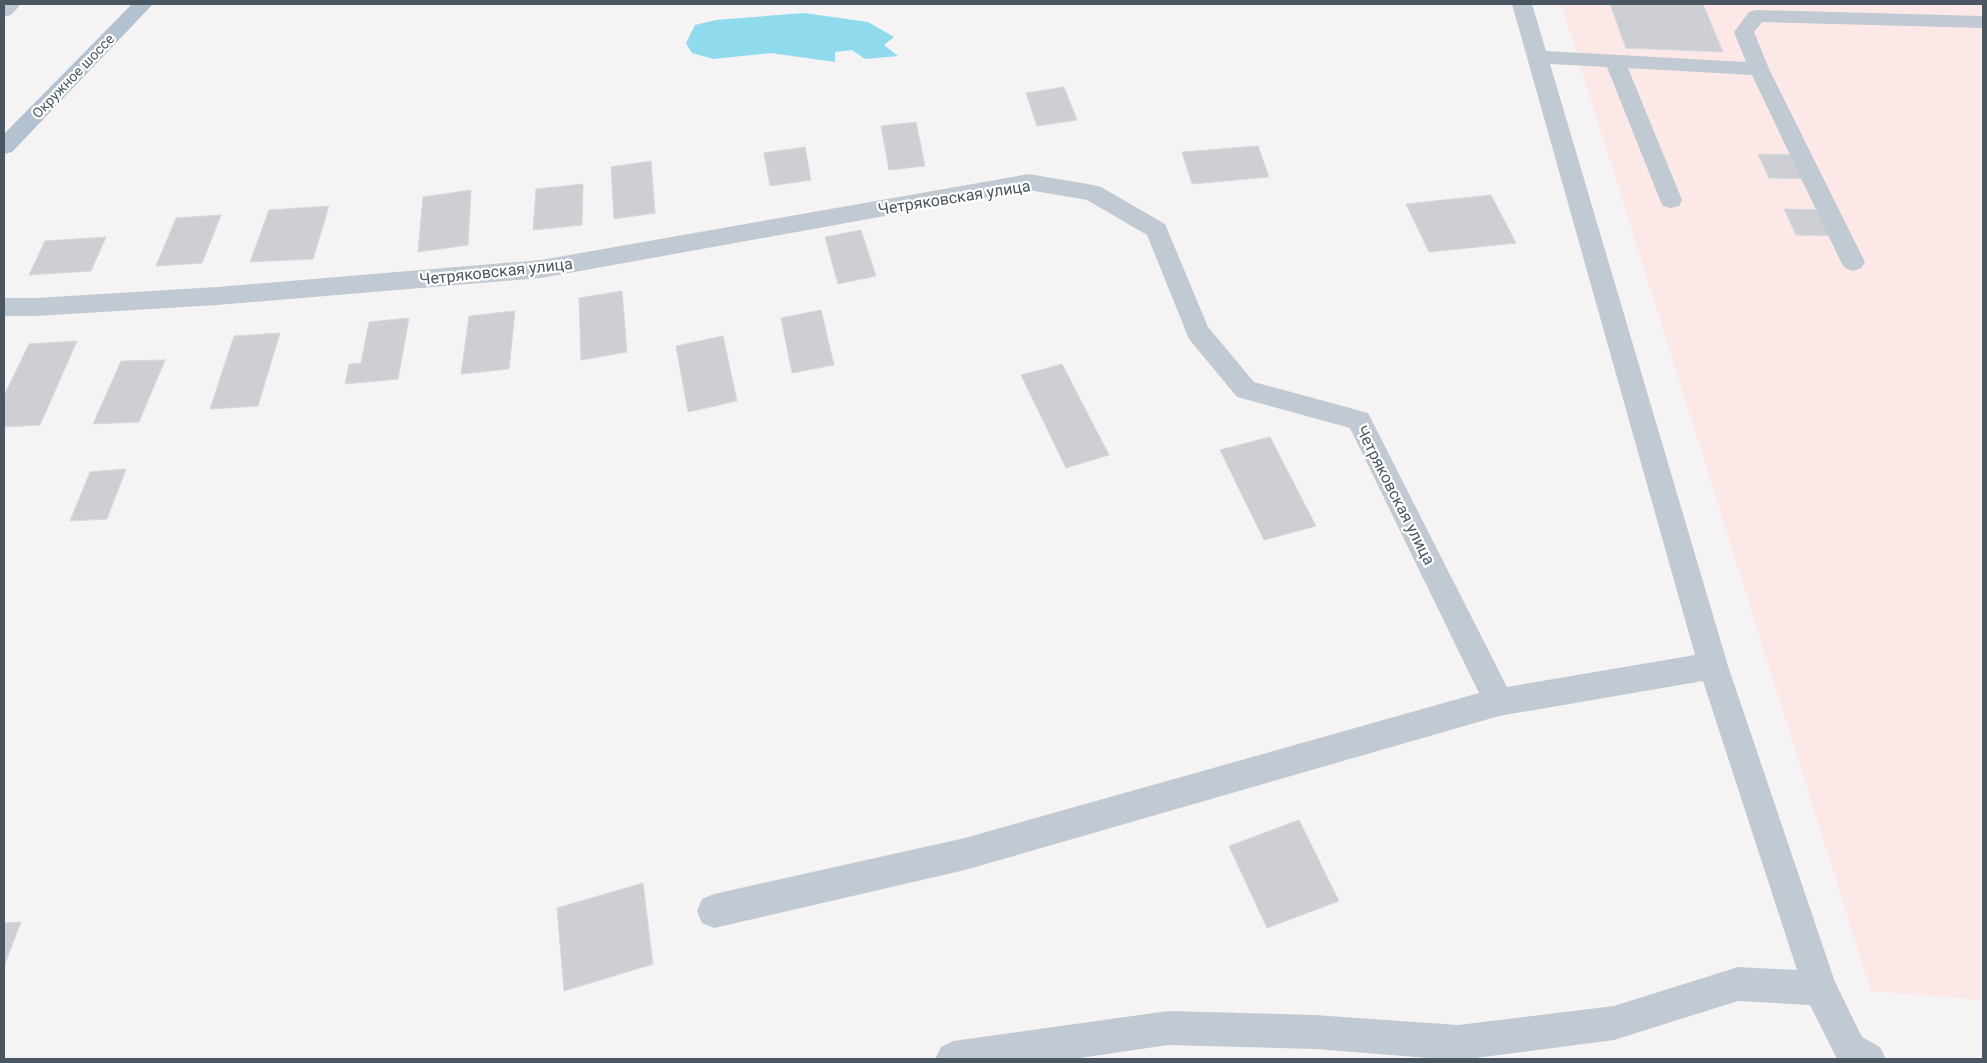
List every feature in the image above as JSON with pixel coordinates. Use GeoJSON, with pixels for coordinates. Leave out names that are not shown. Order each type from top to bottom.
{"type":"FeatureCollection","features":[{"type":"Feature","properties":{"kind":"main road","name":"Окружное шоссе"},"geometry":{"type":"LineString","coordinates":[[4,147],[143,4]]}},
{"type":"Feature","properties":{"kind":"street"},"geometry":{"type":"LineString","coordinates":[[4,11],[11,4]]}},
{"type":"Feature","properties":{"kind":"street"},"geometry":{"type":"LineString","coordinates":[[1522,4],[1539,57],[1713,666],[1820,988],[1850,1049],[1868,1059]]}},
{"type":"Feature","properties":{"kind":"street"},"geometry":{"type":"LineString","coordinates":[[1853,262],[1759,69],[1744,32],[1756,16],[1983,22]]}},
{"type":"Feature","properties":{"kind":"street"},"geometry":{"type":"LineString","coordinates":[[1539,57],[1759,69]]}},
{"type":"Feature","properties":{"kind":"street"},"geometry":{"type":"LineString","coordinates":[[1615,62],[1671,200]]}},
{"type":"Feature","properties":{"kind":"street","name":"Четряковская улица"},"geometry":{"type":"LineString","coordinates":[[4,307],[36,307],[217,296],[541,269],[1029,182],[1093,193],[1157,230],[1198,332],[1246,390],[1359,420],[1499,702]]}},
{"type":"Feature","properties":{"kind":"street"},"geometry":{"type":"LineString","coordinates":[[714,911],[965,854],[1499,702],[1713,666]]}},
{"type":"Feature","properties":{"kind":"street"},"geometry":{"type":"LineString","coordinates":[[953,1059],[1168,1028],[1315,1032],[1458,1043],[1614,1023],[1738,984],[1820,988]]}},
{"type":"Feature","properties":{"kind":"shaded area"},"geometry":{"type":"Polygon","coordinates":[[[1561,4],[1983,4],[1983,1000],[1871,991],[1561,4]]]}},
{"type":"Feature","properties":{"kind":"water"},"geometry":{"type":"Polygon","coordinates":[[[804,13],[868,22],[894,37],[884,45],[898,56],[865,59],[852,50],[835,52],[835,62],[771,53],[713,59],[692,53],[686,43],[695,25],[716,20],[804,13]]]}},
{"type":"Feature","properties":{"kind":"building"},"geometry":{"type":"Polygon","coordinates":[[[1610,4],[1703,4],[1723,52],[1626,48],[1610,4]]]}},
{"type":"Feature","properties":{"kind":"building"},"geometry":{"type":"Polygon","coordinates":[[[1064,87],[1077,120],[1037,126],[1026,93],[1064,87]]]}},
{"type":"Feature","properties":{"kind":"building"},"geometry":{"type":"Polygon","coordinates":[[[916,122],[925,166],[889,170],[881,126],[916,122]]]}},
{"type":"Feature","properties":{"kind":"building"},"geometry":{"type":"Polygon","coordinates":[[[1258,146],[1269,177],[1192,184],[1182,152],[1258,146]]]}},
{"type":"Feature","properties":{"kind":"building"},"geometry":{"type":"Polygon","coordinates":[[[805,147],[811,180],[770,186],[764,153],[805,147]]]}},
{"type":"Feature","properties":{"kind":"building"},"geometry":{"type":"Polygon","coordinates":[[[1758,154],[1796,155],[1807,179],[1769,178],[1758,154]]]}},
{"type":"Feature","properties":{"kind":"building"},"geometry":{"type":"Polygon","coordinates":[[[651,161],[655,213],[614,219],[611,167],[651,161]]]}},
{"type":"Feature","properties":{"kind":"building"},"geometry":{"type":"Polygon","coordinates":[[[583,184],[582,225],[533,230],[536,189],[583,184]]]}},
{"type":"Feature","properties":{"kind":"building"},"geometry":{"type":"Polygon","coordinates":[[[471,190],[468,245],[418,252],[423,197],[471,190]]]}},
{"type":"Feature","properties":{"kind":"building"},"geometry":{"type":"Polygon","coordinates":[[[1491,195],[1516,243],[1429,252],[1406,204],[1491,195]]]}},
{"type":"Feature","properties":{"kind":"building"},"geometry":{"type":"Polygon","coordinates":[[[329,206],[313,259],[250,262],[269,210],[329,206]]]}},
{"type":"Feature","properties":{"kind":"building"},"geometry":{"type":"Polygon","coordinates":[[[1784,209],[1822,210],[1836,236],[1796,235],[1784,209]]]}},
{"type":"Feature","properties":{"kind":"building"},"geometry":{"type":"Polygon","coordinates":[[[221,215],[202,263],[156,266],[176,218],[221,215]]]}},
{"type":"Feature","properties":{"kind":"building"},"geometry":{"type":"Polygon","coordinates":[[[861,230],[876,276],[838,284],[825,237],[861,230]]]}},
{"type":"Feature","properties":{"kind":"building"},"geometry":{"type":"Polygon","coordinates":[[[106,237],[91,271],[29,275],[45,241],[106,237]]]}},
{"type":"Feature","properties":{"kind":"building"},"geometry":{"type":"Polygon","coordinates":[[[622,291],[627,352],[581,360],[579,298],[622,291]]]}},
{"type":"Feature","properties":{"kind":"building"},"geometry":{"type":"Polygon","coordinates":[[[821,310],[834,365],[792,373],[781,318],[821,310]]]}},
{"type":"Feature","properties":{"kind":"building"},"geometry":{"type":"Polygon","coordinates":[[[515,311],[509,369],[461,374],[469,316],[515,311]]]}},
{"type":"Feature","properties":{"kind":"building"},"geometry":{"type":"Polygon","coordinates":[[[409,318],[398,379],[345,384],[349,364],[361,363],[369,322],[409,318]]]}},
{"type":"Feature","properties":{"kind":"building"},"geometry":{"type":"Polygon","coordinates":[[[280,333],[258,406],[210,409],[234,336],[280,333]]]}},
{"type":"Feature","properties":{"kind":"building"},"geometry":{"type":"Polygon","coordinates":[[[723,336],[737,401],[688,412],[676,346],[723,336]]]}},
{"type":"Feature","properties":{"kind":"building"},"geometry":{"type":"Polygon","coordinates":[[[77,341],[40,425],[4,427],[4,396],[29,344],[77,341]]]}},
{"type":"Feature","properties":{"kind":"building"},"geometry":{"type":"Polygon","coordinates":[[[165,360],[139,422],[93,424],[121,361],[165,360]]]}},
{"type":"Feature","properties":{"kind":"building"},"geometry":{"type":"Polygon","coordinates":[[[1062,364],[1109,455],[1066,468],[1021,375],[1062,364]]]}},
{"type":"Feature","properties":{"kind":"building"},"geometry":{"type":"Polygon","coordinates":[[[1270,437],[1316,526],[1264,540],[1220,450],[1270,437]]]}},
{"type":"Feature","properties":{"kind":"building"},"geometry":{"type":"Polygon","coordinates":[[[126,469],[107,519],[70,521],[90,472],[126,469]]]}},
{"type":"Feature","properties":{"kind":"building"},"geometry":{"type":"Polygon","coordinates":[[[1299,820],[1339,901],[1267,928],[1229,846],[1299,820]]]}},
{"type":"Feature","properties":{"kind":"building"},"geometry":{"type":"Polygon","coordinates":[[[643,883],[653,964],[564,991],[557,908],[643,883]]]}},
{"type":"Feature","properties":{"kind":"building"},"geometry":{"type":"Polygon","coordinates":[[[21,922],[4,966],[4,923],[21,922]]]}}]}
